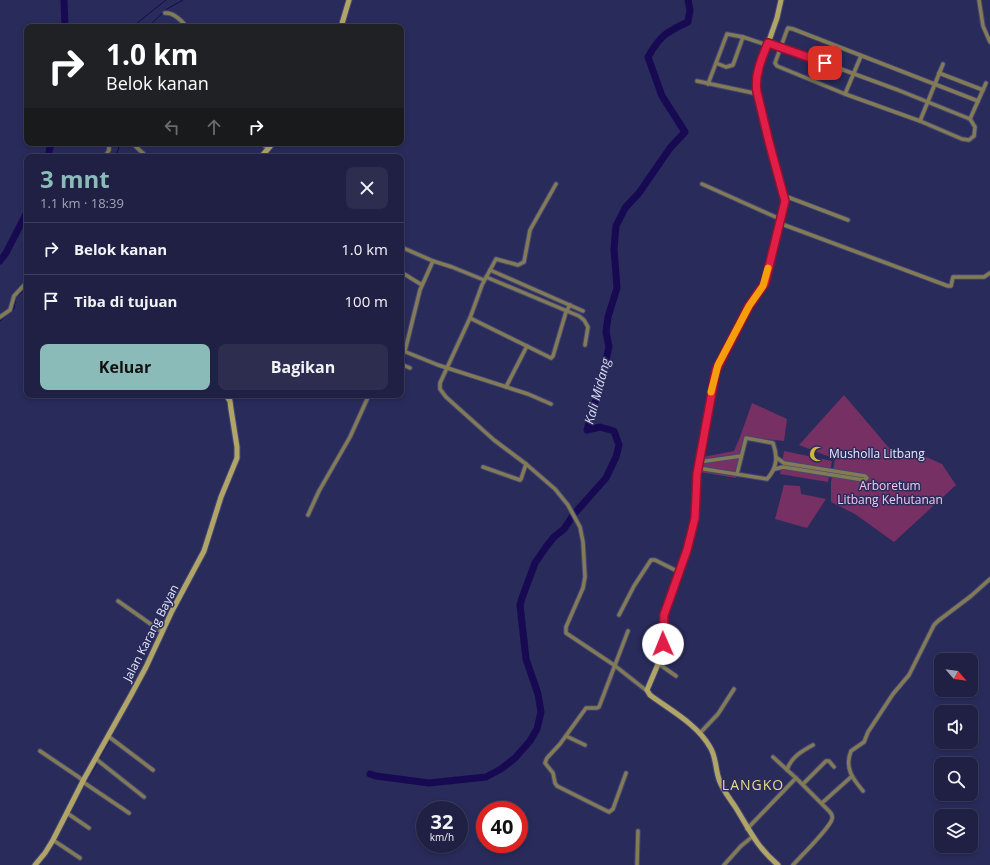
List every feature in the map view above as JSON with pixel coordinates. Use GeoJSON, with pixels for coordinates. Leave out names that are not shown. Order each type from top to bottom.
{"type":"FeatureCollection","features":[{"type":"Feature","properties":{"kind":"street"},"geometry":{"type":"LineString","coordinates":[[341,24],[349,0]]}},
{"type":"Feature","properties":{"kind":"street"},"geometry":{"type":"LineString","coordinates":[[647,691],[663,650],[664,615],[688,546],[695,518],[698,468],[716,370],[749,306],[765,283],[779,221],[785,204],[785,196],[770,146],[756,80],[781,0]]}},
{"type":"Feature","properties":{"kind":"street"},"geometry":{"type":"LineString","coordinates":[[979,0],[983,26],[990,42]]}},
{"type":"Feature","properties":{"kind":"street"},"geometry":{"type":"LineString","coordinates":[[165,13],[169,12],[185,24]]}},
{"type":"Feature","properties":{"kind":"street"},"geometry":{"type":"LineString","coordinates":[[708,84],[727,34],[781,46],[928,102],[970,119],[974,124],[975,133],[972,138],[966,140],[958,138],[920,121],[845,94],[777,66],[775,63],[781,46],[787,30],[790,28],[978,100]]}},
{"type":"Feature","properties":{"kind":"street"},"geometry":{"type":"LineString","coordinates":[[716,63],[726,67],[733,65],[743,37]]}},
{"type":"Feature","properties":{"kind":"street"},"geometry":{"type":"LineString","coordinates":[[845,94],[861,56]]}},
{"type":"Feature","properties":{"kind":"street"},"geometry":{"type":"LineString","coordinates":[[920,121],[943,64]]}},
{"type":"Feature","properties":{"kind":"street"},"geometry":{"type":"LineString","coordinates":[[940,73],[983,90]]}},
{"type":"Feature","properties":{"kind":"street"},"geometry":{"type":"LineString","coordinates":[[697,81],[758,94]]}},
{"type":"Feature","properties":{"kind":"street"},"geometry":{"type":"LineString","coordinates":[[970,119],[986,83]]}},
{"type":"Feature","properties":{"kind":"street"},"geometry":{"type":"LineString","coordinates":[[135,146],[144,154]]}},
{"type":"Feature","properties":{"kind":"street"},"geometry":{"type":"LineString","coordinates":[[264,146],[268,149]]}},
{"type":"Feature","properties":{"kind":"street"},"geometry":{"type":"LineString","coordinates":[[264,154],[270,146]]}},
{"type":"Feature","properties":{"kind":"street"},"geometry":{"type":"LineString","coordinates":[[556,184],[530,230],[524,262],[518,265],[496,259],[485,279],[470,318],[439,385],[441,392],[494,440],[526,464],[555,489],[568,505],[582,532],[585,577],[582,592],[566,627],[566,633],[614,665],[650,695],[677,714],[700,733],[710,746],[715,756],[720,784],[752,837],[765,853],[778,865]]}},
{"type":"Feature","properties":{"kind":"street"},"geometry":{"type":"LineString","coordinates":[[702,184],[779,221],[948,286],[951,286],[952,277],[986,277],[990,273]]}},
{"type":"Feature","properties":{"kind":"street"},"geometry":{"type":"LineString","coordinates":[[785,196],[848,220]]}},
{"type":"Feature","properties":{"kind":"street"},"geometry":{"type":"LineString","coordinates":[[404,247],[433,261],[485,279],[579,316],[587,325],[588,330],[585,345]]}},
{"type":"Feature","properties":{"kind":"street"},"geometry":{"type":"LineString","coordinates":[[433,261],[422,285],[405,351],[447,368],[528,394],[551,404]]}},
{"type":"Feature","properties":{"kind":"street"},"geometry":{"type":"LineString","coordinates":[[490,270],[583,311]]}},
{"type":"Feature","properties":{"kind":"street"},"geometry":{"type":"LineString","coordinates":[[404,274],[422,285]]}},
{"type":"Feature","properties":{"kind":"street"},"geometry":{"type":"LineString","coordinates":[[0,317],[10,310],[14,296],[24,285]]}},
{"type":"Feature","properties":{"kind":"street"},"geometry":{"type":"LineString","coordinates":[[470,318],[552,358],[570,305]]}},
{"type":"Feature","properties":{"kind":"street"},"geometry":{"type":"LineString","coordinates":[[506,387],[527,346]]}},
{"type":"Feature","properties":{"kind":"street"},"geometry":{"type":"LineString","coordinates":[[404,365],[410,368]]}},
{"type":"Feature","properties":{"kind":"street","name":"Jalan Karang Bayan"},"geometry":{"type":"LineString","coordinates":[[35,865],[53,840],[146,667],[162,632],[204,551],[221,497],[238,455],[231,409],[227,398]]}},
{"type":"Feature","properties":{"kind":"street"},"geometry":{"type":"LineString","coordinates":[[308,515],[319,491],[350,437],[368,398]]}},
{"type":"Feature","properties":{"kind":"street"},"geometry":{"type":"LineString","coordinates":[[737,474],[745,439],[748,438],[773,444],[777,458],[783,465]]}},
{"type":"Feature","properties":{"kind":"street"},"geometry":{"type":"LineString","coordinates":[[699,462],[741,456]]}},
{"type":"Feature","properties":{"kind":"street"},"geometry":{"type":"LineString","coordinates":[[698,468],[768,479],[775,469],[777,458]]}},
{"type":"Feature","properties":{"kind":"street"},"geometry":{"type":"LineString","coordinates":[[483,467],[520,480],[526,464]]}},
{"type":"Feature","properties":{"kind":"street"},"geometry":{"type":"LineString","coordinates":[[775,469],[783,465],[864,480],[867,479],[865,476],[832,473]]}},
{"type":"Feature","properties":{"kind":"street"},"geometry":{"type":"LineString","coordinates":[[619,615],[634,586],[651,560],[655,560],[679,572]]}},
{"type":"Feature","properties":{"kind":"street"},"geometry":{"type":"LineString","coordinates":[[863,791],[851,777],[849,763],[851,751],[864,742],[868,732],[889,700],[909,675],[934,625],[990,579]]}},
{"type":"Feature","properties":{"kind":"street"},"geometry":{"type":"LineString","coordinates":[[118,601],[162,632]]}},
{"type":"Feature","properties":{"kind":"street"},"geometry":{"type":"LineString","coordinates":[[626,773],[612,809],[609,812],[562,790],[556,785],[554,773],[545,762],[586,708],[599,707],[628,631]]}},
{"type":"Feature","properties":{"kind":"street"},"geometry":{"type":"LineString","coordinates":[[663,634],[678,635]]}},
{"type":"Feature","properties":{"kind":"street"},"geometry":{"type":"LineString","coordinates":[[658,664],[676,676]]}},
{"type":"Feature","properties":{"kind":"street"},"geometry":{"type":"LineString","coordinates":[[700,733],[718,714],[734,689]]}},
{"type":"Feature","properties":{"kind":"street"},"geometry":{"type":"LineString","coordinates":[[108,736],[153,770]]}},
{"type":"Feature","properties":{"kind":"street"},"geometry":{"type":"LineString","coordinates":[[566,736],[585,745]]}},
{"type":"Feature","properties":{"kind":"street"},"geometry":{"type":"LineString","coordinates":[[787,770],[796,756],[813,745]]}},
{"type":"Feature","properties":{"kind":"street"},"geometry":{"type":"LineString","coordinates":[[40,751],[129,813]]}},
{"type":"Feature","properties":{"kind":"street"},"geometry":{"type":"LineString","coordinates":[[773,757],[803,784],[831,813],[832,821],[793,865]]}},
{"type":"Feature","properties":{"kind":"street"},"geometry":{"type":"LineString","coordinates":[[96,758],[144,797]]}},
{"type":"Feature","properties":{"kind":"street"},"geometry":{"type":"LineString","coordinates":[[803,784],[826,761],[829,761],[834,767]]}},
{"type":"Feature","properties":{"kind":"street"},"geometry":{"type":"LineString","coordinates":[[822,803],[851,777]]}},
{"type":"Feature","properties":{"kind":"street"},"geometry":{"type":"LineString","coordinates":[[747,829],[796,778]]}},
{"type":"Feature","properties":{"kind":"street"},"geometry":{"type":"LineString","coordinates":[[67,812],[89,828]]}},
{"type":"Feature","properties":{"kind":"street"},"geometry":{"type":"LineString","coordinates":[[637,865],[638,831]]}},
{"type":"Feature","properties":{"kind":"street"},"geometry":{"type":"LineString","coordinates":[[724,865],[741,846],[752,837]]}},
{"type":"Feature","properties":{"kind":"street"},"geometry":{"type":"LineString","coordinates":[[53,840],[80,858]]}},
{"type":"Feature","properties":{"kind":"green space","name":"Arboretum Litbang Kehutanan"},"geometry":{"type":"Polygon","coordinates":[[[844,395],[895,455],[913,451],[942,464],[956,485],[894,542],[855,514],[831,502],[831,482],[835,459],[799,445],[844,395]]]}},
{"type":"Feature","properties":{"kind":"green space"},"geometry":{"type":"Polygon","coordinates":[[[752,403],[787,419],[784,441],[745,437],[736,478],[700,472],[703,457],[734,451],[752,403]]]}},
{"type":"Feature","properties":{"kind":"green space"},"geometry":{"type":"Polygon","coordinates":[[[784,451],[832,461],[828,482],[780,474],[784,451]]]}},
{"type":"Feature","properties":{"kind":"green space","name":"Arboretum Litbang Kehutanan"},"geometry":{"type":"Polygon","coordinates":[[[784,485],[800,486],[801,494],[826,499],[807,528],[775,519],[784,485]]]}},
{"type":"Feature","properties":{"kind":"waterway"},"geometry":{"type":"LineString","coordinates":[[64,0],[65,24]]}},
{"type":"Feature","properties":{"kind":"waterway"},"geometry":{"type":"LineString","coordinates":[[136,24],[166,0]]}},
{"type":"Feature","properties":{"kind":"waterway"},"geometry":{"type":"LineString","coordinates":[[151,24],[167,9],[183,0]]}},
{"type":"Feature","properties":{"kind":"waterway","name":"Kali Midang"},"geometry":{"type":"LineString","coordinates":[[370,774],[429,783],[486,777],[501,769],[515,758],[530,741],[537,729],[541,712],[538,694],[526,659],[520,605],[535,563],[554,537],[564,529],[574,514],[606,478],[616,457],[619,445],[614,431],[600,427],[587,430],[609,347],[606,332],[608,317],[617,288],[614,249],[616,226],[625,208],[639,193],[670,148],[685,132],[662,96],[648,57],[664,35],[688,22],[690,10],[688,0]]}},
{"type":"Feature","properties":{"kind":"waterway"},"geometry":{"type":"LineString","coordinates":[[49,154],[50,146]]}},
{"type":"Feature","properties":{"kind":"waterway"},"geometry":{"type":"LineString","coordinates":[[116,154],[119,148],[118,146]]}},
{"type":"Feature","properties":{"kind":"waterway"},"geometry":{"type":"LineString","coordinates":[[0,261],[6,253],[24,218]]}},
{"type":"Feature","properties":{"kind":"waterway"},"geometry":{"type":"LineString","coordinates":[[0,321],[14,309],[16,297],[24,290]]}},
{"type":"Feature","properties":{"kind":"waterway"},"geometry":{"type":"LineString","coordinates":[[111,737],[122,716]]}},
{"type":"Feature","properties":{"kind":"waterway"},"geometry":{"type":"LineString","coordinates":[[99,759],[110,740]]}},
{"type":"Feature","properties":{"kind":"waterway"},"geometry":{"type":"LineString","coordinates":[[86,782],[98,762]]}},
{"type":"Feature","properties":{"kind":"waterway"},"geometry":{"type":"LineString","coordinates":[[80,792],[84,785]]}},
{"type":"Feature","properties":{"kind":"waterway"},"geometry":{"type":"LineString","coordinates":[[63,826],[66,820]]}},
{"type":"Feature","properties":{"kind":"slow traffic"},"geometry":{"type":"LineString","coordinates":[[711,392],[720,360],[749,306],[765,283],[768,268]]}},
{"type":"Feature","properties":{"kind":"place","name":"Musholla Litbang"},"geometry":{"type":"Point","coordinates":[817,454]}},
{"type":"Feature","properties":{"kind":"district","name":"LANGKO"},"geometry":{"type":"Point","coordinates":[753,785]}},
{"type":"Feature","properties":{"kind":"route"},"geometry":{"type":"LineString","coordinates":[[663,644],[664,615],[687,550],[695,518],[697,474],[716,370],[749,306],[765,283],[771,254],[786,199],[778,176],[757,92],[757,76],[768,43],[781,46],[825,63]]}}]}
